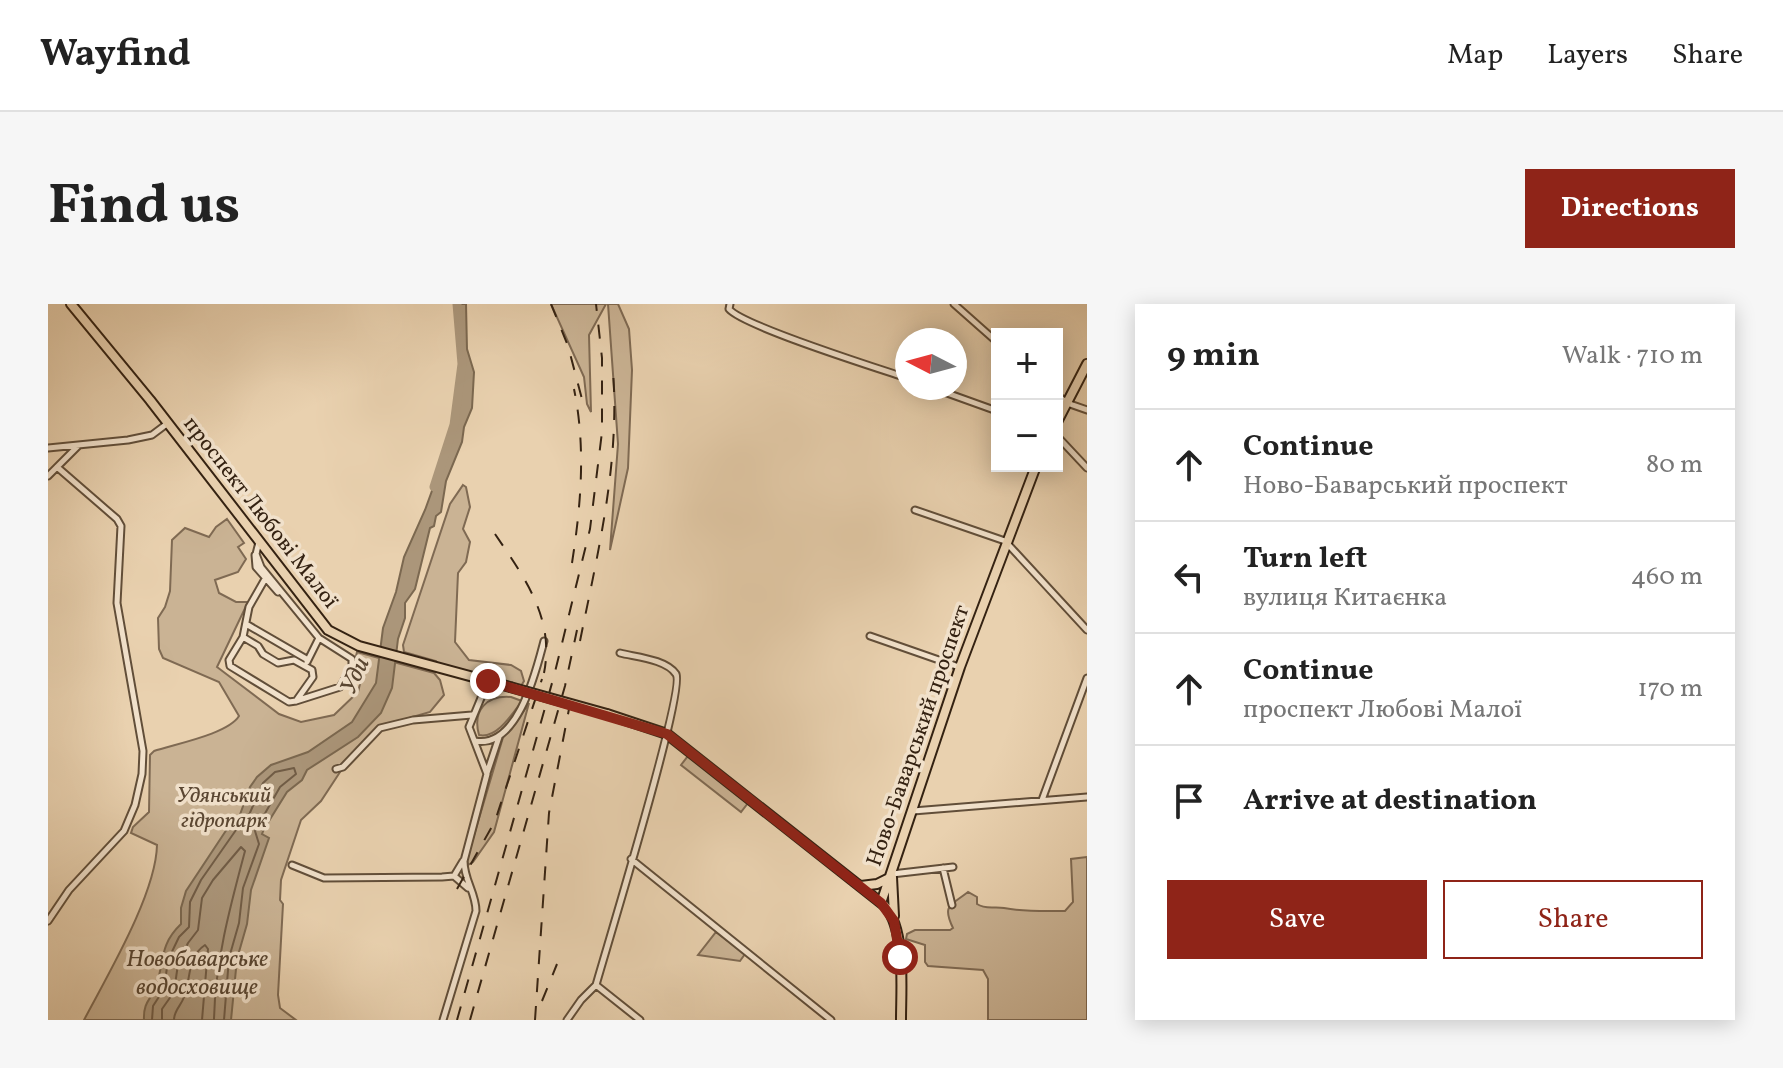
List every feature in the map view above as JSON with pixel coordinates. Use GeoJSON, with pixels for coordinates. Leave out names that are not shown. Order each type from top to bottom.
{"type":"FeatureCollection","features":[{"type":"Feature","properties":{"kind":"main road","name":"проспект Любові Малої"},"geometry":{"type":"LineString","coordinates":[[71,304],[168,423],[322,624],[342,639],[667,734],[881,903]]}},
{"type":"Feature","properties":{"kind":"main road"},"geometry":{"type":"LineString","coordinates":[[1063,411],[1087,364]]}},
{"type":"Feature","properties":{"kind":"main road","name":"Ново-Баварський проспект"},"geometry":{"type":"LineString","coordinates":[[901,1020],[900,957],[894,921],[881,903],[960,667],[1034,472]]}},
{"type":"Feature","properties":{"kind":"main road"},"geometry":{"type":"LineString","coordinates":[[860,886],[884,882],[892,874]]}},
{"type":"Feature","properties":{"kind":"main road"},"geometry":{"type":"LineString","coordinates":[[892,874],[894,921]]}},
{"type":"Feature","properties":{"kind":"street"},"geometry":{"type":"LineString","coordinates":[[954,304],[991,337]]}},
{"type":"Feature","properties":{"kind":"street"},"geometry":{"type":"LineString","coordinates":[[730,306],[733,314],[764,327],[895,374]]}},
{"type":"Feature","properties":{"kind":"street"},"geometry":{"type":"LineString","coordinates":[[966,400],[991,409]]}},
{"type":"Feature","properties":{"kind":"street"},"geometry":{"type":"LineString","coordinates":[[1063,400],[1087,410]]}},
{"type":"Feature","properties":{"kind":"street"},"geometry":{"type":"LineString","coordinates":[[48,448],[152,435],[168,423]]}},
{"type":"Feature","properties":{"kind":"street"},"geometry":{"type":"LineString","coordinates":[[1063,442],[1087,468]]}},
{"type":"Feature","properties":{"kind":"street"},"geometry":{"type":"LineString","coordinates":[[48,476],[78,445]]}},
{"type":"Feature","properties":{"kind":"street"},"geometry":{"type":"LineString","coordinates":[[48,921],[69,890],[124,831],[135,805],[143,751],[117,603],[122,530],[117,519],[57,467]]}},
{"type":"Feature","properties":{"kind":"street"},"geometry":{"type":"LineString","coordinates":[[915,510],[1005,541],[1087,630]]}},
{"type":"Feature","properties":{"kind":"street"},"geometry":{"type":"LineString","coordinates":[[259,542],[256,567],[287,598]]}},
{"type":"Feature","properties":{"kind":"street"},"geometry":{"type":"LineString","coordinates":[[256,554],[261,567],[319,638],[352,659],[352,667],[340,687],[289,702],[230,666],[229,660],[243,637],[249,607],[265,579]]}},
{"type":"Feature","properties":{"kind":"street"},"geometry":{"type":"LineString","coordinates":[[246,624],[312,670],[313,677],[296,701]]}},
{"type":"Feature","properties":{"kind":"street"},"geometry":{"type":"LineString","coordinates":[[870,636],[960,667]]}},
{"type":"Feature","properties":{"kind":"street"},"geometry":{"type":"LineString","coordinates":[[243,637],[278,663],[294,660],[306,663]]}},
{"type":"Feature","properties":{"kind":"street"},"geometry":{"type":"LineString","coordinates":[[306,663],[319,638]]}},
{"type":"Feature","properties":{"kind":"street"},"geometry":{"type":"LineString","coordinates":[[443,1020],[476,911],[476,898],[464,875],[464,861],[487,774],[500,735],[524,704],[544,641]]}},
{"type":"Feature","properties":{"kind":"street"},"geometry":{"type":"LineString","coordinates":[[567,1020],[596,985],[667,734],[678,683],[676,673],[664,664],[620,653]]}},
{"type":"Feature","properties":{"kind":"street"},"geometry":{"type":"LineString","coordinates":[[1042,800],[1087,678]]}},
{"type":"Feature","properties":{"kind":"street"},"geometry":{"type":"LineString","coordinates":[[487,774],[469,727],[488,681]]}},
{"type":"Feature","properties":{"kind":"street"},"geometry":{"type":"LineString","coordinates":[[336,769],[343,767],[380,728],[422,718],[472,715]]}},
{"type":"Feature","properties":{"kind":"street"},"geometry":{"type":"LineString","coordinates":[[474,741],[489,741],[500,735]]}},
{"type":"Feature","properties":{"kind":"street"},"geometry":{"type":"LineString","coordinates":[[912,811],[1087,797]]}},
{"type":"Feature","properties":{"kind":"street"},"geometry":{"type":"LineString","coordinates":[[631,859],[831,1020]]}},
{"type":"Feature","properties":{"kind":"street"},"geometry":{"type":"LineString","coordinates":[[454,876],[464,861]]}},
{"type":"Feature","properties":{"kind":"street"},"geometry":{"type":"LineString","coordinates":[[292,865],[324,878],[454,876],[469,888]]}},
{"type":"Feature","properties":{"kind":"street"},"geometry":{"type":"LineString","coordinates":[[892,874],[953,867]]}},
{"type":"Feature","properties":{"kind":"street"},"geometry":{"type":"LineString","coordinates":[[943,868],[952,905]]}},
{"type":"Feature","properties":{"kind":"street"},"geometry":{"type":"LineString","coordinates":[[596,985],[640,1020]]}},
{"type":"Feature","properties":{"kind":"green space"},"geometry":{"type":"Polygon","coordinates":[[[551,304],[606,304],[589,335],[591,412],[584,377],[551,304]]]}},
{"type":"Feature","properties":{"kind":"green space"},"geometry":{"type":"Polygon","coordinates":[[[608,304],[618,304],[629,329],[632,370],[628,468],[610,550],[618,444],[608,304]]]}},
{"type":"Feature","properties":{"kind":"green space"},"geometry":{"type":"Polygon","coordinates":[[[463,485],[470,507],[463,529],[470,542],[466,562],[458,573],[455,642],[469,660],[511,665],[521,671],[524,681],[521,686],[439,665],[436,661],[404,652],[403,645],[450,504],[463,485]]]}},
{"type":"Feature","properties":{"kind":"green space","name":"Удянський гідропарк"},"geometry":{"type":"Polygon","coordinates":[[[227,519],[244,543],[238,547],[246,559],[238,572],[215,580],[219,593],[236,602],[248,602],[217,667],[279,714],[301,722],[334,715],[358,692],[363,672],[355,660],[357,652],[434,673],[440,680],[444,695],[430,712],[378,727],[342,769],[321,801],[301,820],[281,880],[280,900],[283,904],[278,995],[280,1008],[296,1020],[84,1020],[140,910],[155,865],[157,845],[131,833],[149,812],[150,755],[154,751],[213,733],[239,716],[219,682],[163,658],[159,649],[158,618],[170,591],[172,540],[185,528],[209,537],[227,519]]]}},
{"type":"Feature","properties":{"kind":"green space"},"geometry":{"type":"Polygon","coordinates":[[[511,697],[522,701],[509,719],[492,733],[479,735],[478,718],[483,706],[495,699],[511,697]]]}},
{"type":"Feature","properties":{"kind":"green space"},"geometry":{"type":"Polygon","coordinates":[[[529,703],[494,832],[468,865],[467,859],[504,734],[529,703]]]}},
{"type":"Feature","properties":{"kind":"green space"},"geometry":{"type":"Polygon","coordinates":[[[688,756],[748,803],[741,812],[681,765],[688,756]]]}},
{"type":"Feature","properties":{"kind":"green space"},"geometry":{"type":"Polygon","coordinates":[[[1087,857],[1087,1020],[988,1020],[988,979],[983,970],[928,966],[925,962],[925,945],[906,939],[907,934],[915,930],[953,928],[948,910],[952,903],[968,892],[977,897],[977,904],[984,907],[1065,911],[1073,902],[1071,859],[1087,857]]]}},
{"type":"Feature","properties":{"kind":"green space"},"geometry":{"type":"Polygon","coordinates":[[[716,932],[745,954],[740,961],[698,955],[716,932]]]}},
{"type":"Feature","properties":{"kind":"water","name":"Новобаварське водосховище"},"geometry":{"type":"Polygon","coordinates":[[[459,304],[466,304],[467,349],[474,372],[472,408],[446,481],[441,512],[430,528],[415,589],[405,603],[392,688],[381,713],[358,737],[307,770],[302,780],[287,792],[264,829],[262,834],[269,838],[251,890],[247,924],[237,959],[231,1020],[144,1020],[145,1008],[157,984],[166,945],[181,924],[186,891],[231,823],[238,820],[250,787],[271,765],[308,752],[352,722],[376,683],[383,628],[404,557],[450,441],[462,375],[459,304]]]}},
{"type":"Feature","properties":{"kind":"waterway","name":"Уди"},"geometry":{"type":"LineString","coordinates":[[434,487],[454,425],[462,364],[457,304]]}},
{"type":"Feature","properties":{"kind":"railway"},"geometry":{"type":"LineString","coordinates":[[551,304],[568,346],[582,399]]}},
{"type":"Feature","properties":{"kind":"railway"},"geometry":{"type":"LineString","coordinates":[[457,1020],[554,676],[590,529],[602,432],[602,358],[596,304]]}},
{"type":"Feature","properties":{"kind":"railway"},"geometry":{"type":"LineString","coordinates":[[580,641],[610,473],[613,372]]}},
{"type":"Feature","properties":{"kind":"railway"},"geometry":{"type":"LineString","coordinates":[[572,563],[581,476],[580,432],[574,389]]}},
{"type":"Feature","properties":{"kind":"railway"},"geometry":{"type":"LineString","coordinates":[[495,534],[526,582],[541,616],[545,634],[544,673]]}},
{"type":"Feature","properties":{"kind":"railway"},"geometry":{"type":"LineString","coordinates":[[470,1020],[565,686],[577,630]]}},
{"type":"Feature","properties":{"kind":"railway"},"geometry":{"type":"LineString","coordinates":[[457,889],[495,821],[542,679]]}},
{"type":"Feature","properties":{"kind":"railway"},"geometry":{"type":"LineString","coordinates":[[535,1020],[549,813],[569,709]]}},
{"type":"Feature","properties":{"kind":"railway"},"geometry":{"type":"LineString","coordinates":[[542,1001],[557,964]]}},
{"type":"Feature","properties":{"kind":"route"},"geometry":{"type":"LineString","coordinates":[[488,681],[667,734],[881,903],[894,921],[900,957]]}}]}
